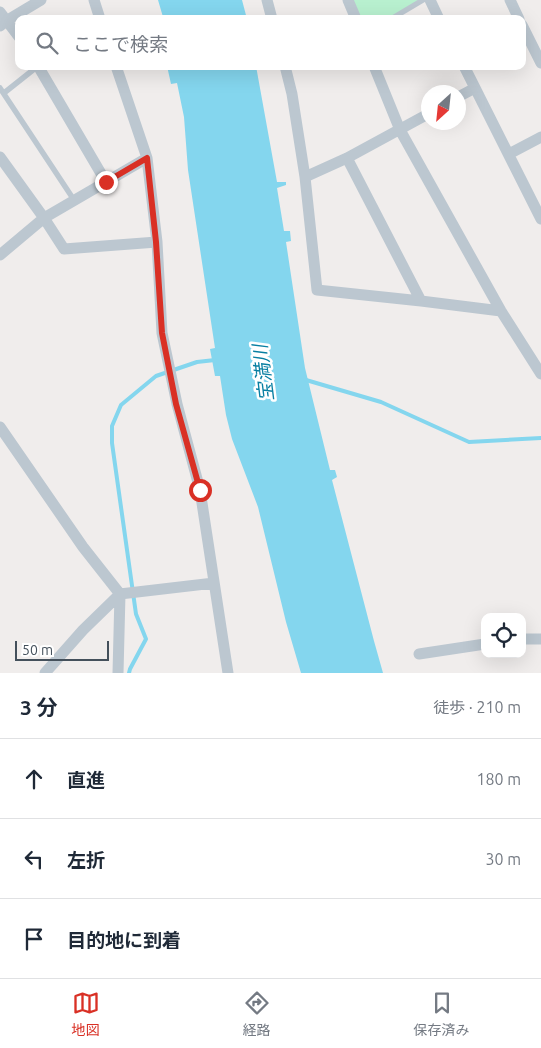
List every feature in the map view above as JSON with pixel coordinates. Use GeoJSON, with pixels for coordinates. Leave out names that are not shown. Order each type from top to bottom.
{"type":"FeatureCollection","features":[{"type":"Feature","properties":{"kind":"street"},"geometry":{"type":"LineString","coordinates":[[15,32],[2,20],[41,0]]}},
{"type":"Feature","properties":{"kind":"street"},"geometry":{"type":"LineString","coordinates":[[94,0],[99,15]]}},
{"type":"Feature","properties":{"kind":"street"},"geometry":{"type":"LineString","coordinates":[[267,0],[271,15]]}},
{"type":"Feature","properties":{"kind":"street"},"geometry":{"type":"LineString","coordinates":[[348,0],[354,15]]}},
{"type":"Feature","properties":{"kind":"street"},"geometry":{"type":"LineString","coordinates":[[430,0],[437,15]]}},
{"type":"Feature","properties":{"kind":"street"},"geometry":{"type":"LineString","coordinates":[[510,0],[517,15]]}},
{"type":"Feature","properties":{"kind":"street"},"geometry":{"type":"LineString","coordinates":[[526,33],[541,64]]}},
{"type":"Feature","properties":{"kind":"street"},"geometry":{"type":"LineString","coordinates":[[40,70],[106,182]]}},
{"type":"Feature","properties":{"kind":"street"},"geometry":{"type":"LineString","coordinates":[[117,70],[147,158],[156,242],[162,333],[176,404],[200,490],[228,673]]}},
{"type":"Feature","properties":{"kind":"street"},"geometry":{"type":"LineString","coordinates":[[286,70],[292,94],[304,178],[317,290],[501,311]]}},
{"type":"Feature","properties":{"kind":"street"},"geometry":{"type":"LineString","coordinates":[[376,70],[400,130],[501,311],[541,374]]}},
{"type":"Feature","properties":{"kind":"street"},"geometry":{"type":"LineString","coordinates":[[466,70],[541,219]]}},
{"type":"Feature","properties":{"kind":"street"},"geometry":{"type":"LineString","coordinates":[[466,93],[475,88]]}},
{"type":"Feature","properties":{"kind":"street"},"geometry":{"type":"LineString","coordinates":[[304,178],[347,158],[421,118]]}},
{"type":"Feature","properties":{"kind":"street"},"geometry":{"type":"LineString","coordinates":[[509,154],[541,137]]}},
{"type":"Feature","properties":{"kind":"street"},"geometry":{"type":"LineString","coordinates":[[0,157],[64,249],[156,242]]}},
{"type":"Feature","properties":{"kind":"street"},"geometry":{"type":"LineString","coordinates":[[0,256],[44,218],[147,158]]}},
{"type":"Feature","properties":{"kind":"street"},"geometry":{"type":"LineString","coordinates":[[347,158],[421,301]]}},
{"type":"Feature","properties":{"kind":"street"},"geometry":{"type":"LineString","coordinates":[[0,428],[83,547],[120,594],[118,673]]}},
{"type":"Feature","properties":{"kind":"street"},"geometry":{"type":"LineString","coordinates":[[45,673],[82,630],[120,594],[214,583]]}},
{"type":"Feature","properties":{"kind":"street"},"geometry":{"type":"LineString","coordinates":[[526,639],[541,639]]}},
{"type":"Feature","properties":{"kind":"street"},"geometry":{"type":"LineString","coordinates":[[419,654],[481,645]]}},
{"type":"Feature","properties":{"kind":"lane"},"geometry":{"type":"LineString","coordinates":[[399,15],[423,0]]}},
{"type":"Feature","properties":{"kind":"lane"},"geometry":{"type":"LineString","coordinates":[[32,70],[2,90],[74,200]]}},
{"type":"Feature","properties":{"kind":"green space"},"geometry":{"type":"Polygon","coordinates":[[[348,0],[423,0],[398,15],[354,15],[348,0]]]}},
{"type":"Feature","properties":{"kind":"water"},"geometry":{"type":"Polygon","coordinates":[[[158,0],[242,0],[246,15],[162,15],[158,0]]]}},
{"type":"Feature","properties":{"kind":"water","name":"宝満川"},"geometry":{"type":"Polygon","coordinates":[[[168,70],[257,70],[277,182],[286,182],[286,185],[277,188],[284,231],[290,231],[291,241],[286,242],[305,368],[330,470],[335,470],[337,477],[332,480],[383,673],[301,673],[286,622],[258,507],[232,439],[220,376],[215,376],[210,349],[215,348],[188,170],[184,117],[177,83],[171,84],[168,70]]]}},
{"type":"Feature","properties":{"kind":"waterway"},"geometry":{"type":"LineString","coordinates":[[129,673],[146,639],[136,614],[112,443],[112,426],[121,405],[156,376],[197,362],[215,360]]}},
{"type":"Feature","properties":{"kind":"waterway"},"geometry":{"type":"LineString","coordinates":[[306,380],[381,402],[469,442],[541,438]]}},
{"type":"Feature","properties":{"kind":"route"},"geometry":{"type":"LineString","coordinates":[[106,182],[147,158],[156,242],[162,333],[176,404],[200,490]]}}]}
